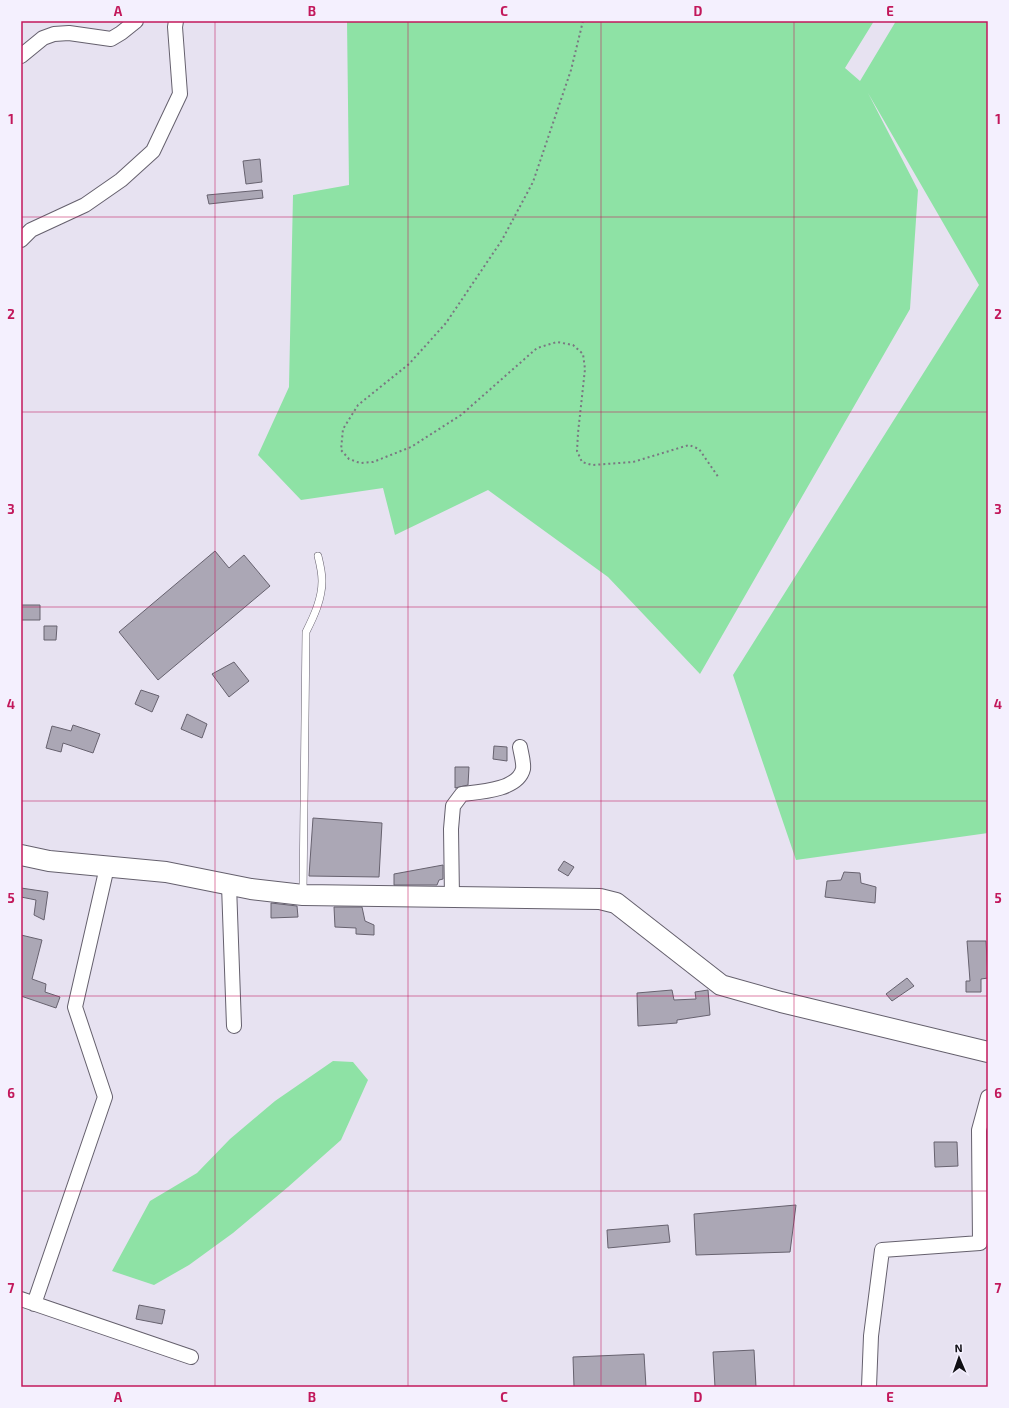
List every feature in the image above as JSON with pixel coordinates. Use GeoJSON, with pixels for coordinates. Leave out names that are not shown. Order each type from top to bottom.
{"type":"FeatureCollection","features":[{"type":"Feature","properties":{"kind":"street"},"geometry":{"type":"LineString","coordinates":[[21,56],[43,38],[54,34],[69,33],[111,38],[121,33],[136,21]]}},
{"type":"Feature","properties":{"kind":"street"},"geometry":{"type":"LineString","coordinates":[[21,240],[31,230],[85,205],[121,180],[153,151],[180,94],[175,27],[176,21]]}},
{"type":"Feature","properties":{"kind":"street"},"geometry":{"type":"LineString","coordinates":[[452,897],[450,829],[453,806],[462,794],[492,790],[516,780],[523,768],[520,747]]}},
{"type":"Feature","properties":{"kind":"street"},"geometry":{"type":"LineString","coordinates":[[21,855],[49,861],[166,872],[251,889],[303,895],[606,900],[616,903],[721,985],[781,1002],[988,1052]]}},
{"type":"Feature","properties":{"kind":"street"},"geometry":{"type":"LineString","coordinates":[[107,866],[75,1007],[105,1098],[28,1302],[191,1356]]}},
{"type":"Feature","properties":{"kind":"street"},"geometry":{"type":"LineString","coordinates":[[229,885],[234,1026]]}},
{"type":"Feature","properties":{"kind":"street"},"geometry":{"type":"LineString","coordinates":[[868,1387],[871,1336],[882,1250],[980,1243],[979,1130],[988,1097]]}},
{"type":"Feature","properties":{"kind":"lane"},"geometry":{"type":"LineString","coordinates":[[303,895],[306,632],[316,608],[322,581],[318,556]]}},
{"type":"Feature","properties":{"kind":"path"},"geometry":{"type":"LineString","coordinates":[[583,21],[571,70],[533,182],[502,240],[446,323],[409,364],[358,405],[343,429],[341,450],[349,459],[360,464],[373,462],[411,447],[461,415],[537,348],[557,342],[574,345],[583,354],[585,369],[577,451],[582,462],[592,465],[633,462],[689,445],[699,449],[719,478]]}},
{"type":"Feature","properties":{"kind":"green space"},"geometry":{"type":"Polygon","coordinates":[[[347,21],[874,21],[845,68],[860,81],[896,21],[988,21],[988,833],[796,860],[733,675],[979,285],[868,93],[918,190],[910,309],[700,674],[608,577],[488,490],[395,535],[383,488],[301,500],[258,455],[289,387],[293,195],[349,185],[347,21]]]}},
{"type":"Feature","properties":{"kind":"green space"},"geometry":{"type":"Polygon","coordinates":[[[333,1061],[353,1062],[368,1080],[341,1140],[233,1233],[189,1265],[154,1285],[112,1271],[150,1201],[197,1173],[230,1139],[275,1101],[333,1061]]]}},
{"type":"Feature","properties":{"kind":"building"},"geometry":{"type":"Polygon","coordinates":[[[260,159],[262,182],[246,184],[243,161],[260,159]]]}},
{"type":"Feature","properties":{"kind":"building"},"geometry":{"type":"Polygon","coordinates":[[[262,190],[263,198],[209,204],[207,195],[262,190]]]}},
{"type":"Feature","properties":{"kind":"building"},"geometry":{"type":"Polygon","coordinates":[[[215,551],[229,568],[244,555],[270,586],[158,680],[119,632],[215,551]]]}},
{"type":"Feature","properties":{"kind":"building"},"geometry":{"type":"Polygon","coordinates":[[[21,605],[40,605],[40,620],[21,620],[21,605]]]}},
{"type":"Feature","properties":{"kind":"building"},"geometry":{"type":"Polygon","coordinates":[[[44,626],[57,626],[56,640],[44,640],[44,626]]]}},
{"type":"Feature","properties":{"kind":"building"},"geometry":{"type":"Polygon","coordinates":[[[234,662],[249,681],[229,697],[212,674],[234,662]]]}},
{"type":"Feature","properties":{"kind":"building"},"geometry":{"type":"Polygon","coordinates":[[[141,690],[159,696],[152,712],[135,704],[141,690]]]}},
{"type":"Feature","properties":{"kind":"building"},"geometry":{"type":"Polygon","coordinates":[[[187,714],[207,724],[202,738],[181,729],[187,714]]]}},
{"type":"Feature","properties":{"kind":"building"},"geometry":{"type":"Polygon","coordinates":[[[73,725],[100,734],[93,753],[63,743],[61,752],[46,748],[52,726],[71,731],[73,725]]]}},
{"type":"Feature","properties":{"kind":"building"},"geometry":{"type":"Polygon","coordinates":[[[494,746],[507,747],[507,761],[493,759],[494,746]]]}},
{"type":"Feature","properties":{"kind":"building"},"geometry":{"type":"Polygon","coordinates":[[[455,767],[469,767],[468,785],[455,788],[455,767]]]}},
{"type":"Feature","properties":{"kind":"building"},"geometry":{"type":"Polygon","coordinates":[[[313,818],[382,823],[379,877],[309,876],[313,818]]]}},
{"type":"Feature","properties":{"kind":"building"},"geometry":{"type":"Polygon","coordinates":[[[564,861],[574,867],[568,876],[558,870],[564,861]]]}},
{"type":"Feature","properties":{"kind":"building"},"geometry":{"type":"Polygon","coordinates":[[[443,865],[443,879],[439,880],[437,885],[394,885],[394,874],[443,865]]]}},
{"type":"Feature","properties":{"kind":"building"},"geometry":{"type":"Polygon","coordinates":[[[844,872],[860,873],[861,883],[876,887],[875,903],[825,897],[827,881],[841,880],[844,872]]]}},
{"type":"Feature","properties":{"kind":"building"},"geometry":{"type":"Polygon","coordinates":[[[21,888],[48,892],[44,920],[34,915],[36,900],[21,897],[21,888]]]}},
{"type":"Feature","properties":{"kind":"building"},"geometry":{"type":"Polygon","coordinates":[[[271,903],[297,906],[298,917],[271,918],[271,903]]]}},
{"type":"Feature","properties":{"kind":"building"},"geometry":{"type":"Polygon","coordinates":[[[334,907],[362,907],[365,921],[374,925],[374,935],[356,934],[356,928],[335,927],[334,907]]]}},
{"type":"Feature","properties":{"kind":"building"},"geometry":{"type":"Polygon","coordinates":[[[21,935],[42,940],[32,979],[46,984],[45,992],[60,997],[56,1008],[21,996],[21,935]]]}},
{"type":"Feature","properties":{"kind":"building"},"geometry":{"type":"Polygon","coordinates":[[[967,941],[986,941],[988,978],[981,979],[981,992],[966,992],[966,981],[970,981],[967,941]]]}},
{"type":"Feature","properties":{"kind":"building"},"geometry":{"type":"Polygon","coordinates":[[[907,978],[914,986],[892,1001],[886,994],[907,978]]]}},
{"type":"Feature","properties":{"kind":"building"},"geometry":{"type":"Polygon","coordinates":[[[672,990],[674,1000],[696,999],[695,992],[708,990],[710,1015],[677,1020],[677,1023],[638,1026],[637,993],[672,990]]]}},
{"type":"Feature","properties":{"kind":"building"},"geometry":{"type":"Polygon","coordinates":[[[934,1142],[957,1142],[958,1166],[935,1167],[934,1142]]]}},
{"type":"Feature","properties":{"kind":"building"},"geometry":{"type":"Polygon","coordinates":[[[796,1205],[790,1252],[696,1255],[694,1214],[796,1205]]]}},
{"type":"Feature","properties":{"kind":"building"},"geometry":{"type":"Polygon","coordinates":[[[668,1225],[670,1242],[608,1248],[607,1230],[668,1225]]]}},
{"type":"Feature","properties":{"kind":"building"},"geometry":{"type":"Polygon","coordinates":[[[139,1305],[165,1310],[162,1324],[136,1319],[139,1305]]]}},
{"type":"Feature","properties":{"kind":"building"},"geometry":{"type":"Polygon","coordinates":[[[754,1350],[756,1387],[715,1387],[713,1352],[754,1350]]]}},
{"type":"Feature","properties":{"kind":"building"},"geometry":{"type":"Polygon","coordinates":[[[644,1354],[646,1387],[574,1387],[573,1357],[644,1354]]]}}]}
